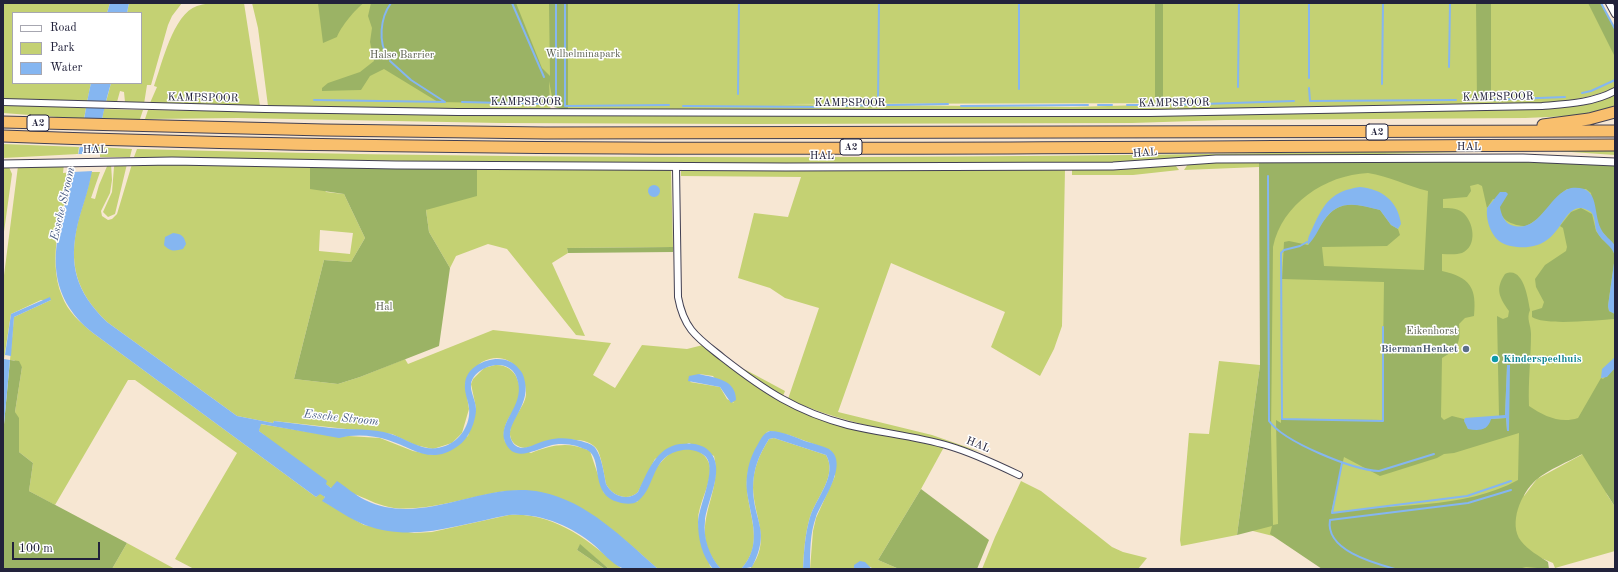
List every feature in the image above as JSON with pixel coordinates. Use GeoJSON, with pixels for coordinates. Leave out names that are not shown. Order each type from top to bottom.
{"type":"FeatureCollection","features":[{"type":"Feature","properties":{"kind":"highway","name":"A2"},"geometry":{"type":"LineString","coordinates":[[1490,132],[1582,120],[1615,112]]}},
{"type":"Feature","properties":{"kind":"highway","name":"A2"},"geometry":{"type":"LineString","coordinates":[[3,122],[545,133],[1615,131]]}},
{"type":"Feature","properties":{"kind":"highway","name":"A2"},"geometry":{"type":"LineString","coordinates":[[3,136],[324,144],[717,147],[1615,145]]}},
{"type":"Feature","properties":{"kind":"street"},"geometry":{"type":"LineString","coordinates":[[1609,3],[1615,14]]}},
{"type":"Feature","properties":{"kind":"street","name":"KAMPSPOOR"},"geometry":{"type":"LineString","coordinates":[[3,102],[108,106],[458,112],[1150,113],[1542,106],[1573,104],[1608,95],[1615,91]]}},
{"type":"Feature","properties":{"kind":"street","name":"HAL"},"geometry":{"type":"LineString","coordinates":[[3,164],[99,161],[676,168],[1113,166],[1216,159],[1523,158],[1615,162]]}},
{"type":"Feature","properties":{"kind":"street","name":"HAL"},"geometry":{"type":"LineString","coordinates":[[676,168],[678,297],[681,313],[687,326],[702,340],[754,382],[784,401],[848,424],[955,448],[1019,475]]}},
{"type":"Feature","properties":{"kind":"green space"},"geometry":{"type":"Polygon","coordinates":[[[3,3],[110,3],[107,12],[12,12],[12,84],[91,84],[87,102],[3,100],[3,3]]]}},
{"type":"Feature","properties":{"kind":"green space"},"geometry":{"type":"Polygon","coordinates":[[[129,3],[182,3],[172,16],[168,25],[151,85],[147,85],[144,104],[125,102],[124,92],[120,91],[117,102],[106,102],[111,84],[142,84],[142,12],[127,12],[129,3]]]}},
{"type":"Feature","properties":{"kind":"green space"},"geometry":{"type":"Polygon","coordinates":[[[244,3],[260,106],[150,103],[157,87],[154,86],[165,53],[181,19],[189,11],[202,4],[244,3]]]}},
{"type":"Feature","properties":{"kind":"green space","name":"Wilhelminapark"},"geometry":{"type":"Polygon","coordinates":[[[252,3],[1596,3],[1615,40],[1615,88],[1582,98],[1530,104],[1289,107],[1226,110],[568,111],[568,104],[550,105],[551,110],[268,106],[258,28],[252,3]],[[1216,103],[779,104],[1072,107],[1216,103]]]}},
{"type":"Feature","properties":{"kind":"green space"},"geometry":{"type":"Polygon","coordinates":[[[318,3],[364,3],[349,18],[337,37],[323,43],[318,3]]]}},
{"type":"Feature","properties":{"kind":"green space","name":"Halse Barrier"},"geometry":{"type":"Polygon","coordinates":[[[371,3],[516,3],[542,68],[550,76],[549,3],[568,3],[568,111],[554,107],[549,81],[550,104],[438,102],[384,69],[370,76],[361,90],[322,91],[322,88],[328,83],[360,72],[374,61],[370,42],[372,28],[368,16],[371,3]]]}},
{"type":"Feature","properties":{"kind":"green space"},"geometry":{"type":"Polygon","coordinates":[[[1155,3],[1163,3],[1163,105],[1155,104],[1155,3]]]}},
{"type":"Feature","properties":{"kind":"green space"},"geometry":{"type":"Polygon","coordinates":[[[1476,3],[1491,3],[1491,99],[1477,100],[1476,3]]]}},
{"type":"Feature","properties":{"kind":"green space"},"geometry":{"type":"Polygon","coordinates":[[[1588,3],[1601,3],[1615,29],[1615,57],[1588,3]]]}},
{"type":"Feature","properties":{"kind":"green space"},"geometry":{"type":"Polygon","coordinates":[[[1615,94],[1615,106],[1604,109],[1570,115],[1525,118],[1225,120],[1132,123],[749,124],[500,123],[238,118],[145,119],[148,110],[501,115],[861,116],[1525,110],[1571,106],[1615,94]]]}},
{"type":"Feature","properties":{"kind":"green space"},"geometry":{"type":"Polygon","coordinates":[[[3,104],[86,108],[84,119],[3,113],[3,104]]]}},
{"type":"Feature","properties":{"kind":"green space"},"geometry":{"type":"Polygon","coordinates":[[[104,109],[143,110],[140,119],[102,119],[104,109]]]}},
{"type":"Feature","properties":{"kind":"green space"},"geometry":{"type":"Polygon","coordinates":[[[3,144],[79,147],[78,154],[3,158],[3,144]]]}},
{"type":"Feature","properties":{"kind":"green space"},"geometry":{"type":"Polygon","coordinates":[[[96,147],[132,149],[130,157],[100,157],[100,154],[95,154],[96,147]]]}},
{"type":"Feature","properties":{"kind":"green space"},"geometry":{"type":"Polygon","coordinates":[[[1542,148],[1615,151],[1615,155],[1542,150],[1262,157],[1121,163],[688,165],[134,157],[137,149],[489,156],[840,157],[1191,154],[1542,148]]]}},
{"type":"Feature","properties":{"kind":"green space"},"geometry":{"type":"Polygon","coordinates":[[[1495,161],[1615,165],[1615,247],[1600,229],[1595,216],[1591,193],[1586,189],[1567,189],[1537,219],[1526,226],[1516,225],[1506,220],[1501,213],[1501,202],[1493,199],[1487,208],[1482,186],[1478,184],[1470,186],[1471,191],[1467,197],[1443,199],[1443,208],[1453,208],[1462,212],[1466,216],[1471,227],[1472,239],[1467,250],[1460,254],[1442,254],[1442,271],[1465,280],[1470,285],[1473,291],[1475,306],[1474,316],[1465,318],[1459,324],[1459,340],[1455,348],[1442,358],[1441,417],[1444,420],[1452,416],[1464,419],[1468,429],[1485,428],[1491,419],[1506,418],[1507,431],[1509,431],[1509,365],[1507,366],[1505,416],[1499,416],[1497,316],[1503,319],[1508,317],[1509,311],[1501,297],[1499,289],[1505,274],[1511,272],[1516,274],[1524,284],[1530,310],[1529,319],[1531,334],[1529,406],[1552,418],[1571,420],[1578,418],[1601,378],[1603,379],[1615,368],[1615,507],[1582,454],[1553,469],[1536,480],[1521,501],[1518,509],[1516,518],[1517,534],[1527,547],[1548,562],[1549,569],[1526,567],[1518,569],[1322,569],[1270,534],[1272,526],[1237,535],[1260,365],[1259,162],[1495,161]],[[1368,173],[1336,179],[1321,186],[1308,195],[1296,205],[1286,218],[1278,232],[1273,247],[1271,433],[1273,525],[1278,524],[1276,420],[1281,423],[1281,419],[1382,420],[1384,282],[1282,279],[1284,242],[1289,241],[1308,245],[1329,214],[1336,209],[1343,206],[1365,206],[1380,210],[1391,225],[1398,229],[1400,235],[1387,246],[1322,247],[1324,266],[1424,270],[1428,191],[1383,176],[1368,173]],[[1519,433],[1454,453],[1444,454],[1437,458],[1380,476],[1344,457],[1331,513],[1451,501],[1497,490],[1518,480],[1519,433]]]}},
{"type":"Feature","properties":{"kind":"green space"},"geometry":{"type":"Polygon","coordinates":[[[1259,162],[1259,167],[1184,170],[1188,164],[1196,163],[1259,162]]]}},
{"type":"Feature","properties":{"kind":"green space","name":"Eikenhorst"},"geometry":{"type":"Polygon","coordinates":[[[1267,162],[1615,167],[1615,501],[1606,493],[1615,507],[1615,551],[1555,568],[1553,563],[1541,558],[1544,569],[1325,569],[1285,539],[1245,529],[1265,351],[1267,162]],[[1583,454],[1527,471],[1524,496],[1537,479],[1583,454]]]}},
{"type":"Feature","properties":{"kind":"green space"},"geometry":{"type":"Polygon","coordinates":[[[64,164],[63,173],[75,172],[61,217],[56,250],[56,266],[62,296],[71,312],[93,333],[316,497],[320,493],[325,497],[323,501],[364,525],[414,533],[432,532],[509,515],[526,515],[541,518],[570,530],[597,548],[622,569],[609,569],[580,545],[577,550],[605,569],[194,569],[175,559],[237,453],[135,380],[128,380],[55,505],[29,491],[33,463],[19,452],[15,412],[22,367],[14,360],[10,360],[14,317],[51,300],[41,300],[11,314],[3,359],[3,283],[18,166],[64,164]]]}},
{"type":"Feature","properties":{"kind":"green space"},"geometry":{"type":"Polygon","coordinates":[[[108,164],[111,164],[112,180],[110,193],[101,211],[102,216],[108,220],[112,219],[117,214],[132,164],[310,166],[326,192],[344,194],[365,238],[351,262],[324,260],[294,379],[338,384],[405,359],[408,364],[493,330],[611,343],[593,375],[615,388],[642,345],[687,349],[703,345],[741,376],[782,402],[821,417],[862,429],[944,447],[921,489],[878,560],[899,569],[872,569],[871,567],[854,565],[854,569],[810,569],[813,531],[816,518],[835,476],[835,459],[830,450],[789,435],[770,431],[767,432],[755,454],[747,477],[747,489],[754,536],[753,547],[749,558],[741,569],[721,569],[710,554],[706,540],[705,526],[716,471],[714,456],[689,443],[655,459],[638,492],[630,497],[620,496],[612,492],[606,484],[598,451],[592,445],[584,441],[564,440],[525,448],[517,446],[513,442],[510,435],[510,429],[526,397],[525,384],[518,369],[513,364],[499,358],[482,362],[475,369],[465,384],[469,409],[462,433],[452,443],[433,449],[415,445],[392,434],[274,421],[273,423],[237,416],[107,322],[88,300],[77,276],[74,251],[75,237],[91,172],[100,172],[91,198],[95,199],[108,164]],[[320,230],[319,251],[350,254],[353,233],[320,230]],[[699,374],[690,382],[720,387],[727,399],[734,403],[713,376],[699,374]]]}},
{"type":"Feature","properties":{"kind":"green space"},"geometry":{"type":"Polygon","coordinates":[[[127,164],[115,214],[108,217],[103,212],[112,192],[114,167],[115,165],[127,164]]]}},
{"type":"Feature","properties":{"kind":"green space","name":"Hal"},"geometry":{"type":"Polygon","coordinates":[[[310,166],[477,169],[477,196],[426,210],[429,232],[450,268],[439,346],[338,384],[294,379],[324,260],[351,262],[365,238],[344,194],[310,189],[310,166]]]}},
{"type":"Feature","properties":{"kind":"green space"},"geometry":{"type":"Polygon","coordinates":[[[1176,166],[1179,170],[1133,175],[1072,175],[1072,169],[1176,166]]]}},
{"type":"Feature","properties":{"kind":"green space"},"geometry":{"type":"Polygon","coordinates":[[[3,167],[9,167],[12,174],[3,239],[3,167]]]}},
{"type":"Feature","properties":{"kind":"green space"},"geometry":{"type":"Polygon","coordinates":[[[477,169],[671,170],[673,247],[567,248],[568,253],[552,263],[585,336],[576,335],[507,249],[488,244],[456,256],[450,268],[429,232],[426,210],[477,169]]]}},
{"type":"Feature","properties":{"kind":"green space"},"geometry":{"type":"Polygon","coordinates":[[[1065,169],[1062,326],[1054,349],[1040,376],[991,347],[1005,312],[891,263],[838,412],[932,435],[981,452],[835,417],[788,399],[819,308],[785,298],[770,288],[738,278],[754,213],[788,217],[801,177],[681,176],[681,171],[1065,169]]]}},
{"type":"Feature","properties":{"kind":"green space"},"geometry":{"type":"Polygon","coordinates":[[[1581,208],[1592,214],[1596,231],[1612,248],[1615,256],[1608,306],[1609,311],[1615,314],[1615,319],[1559,322],[1539,320],[1532,317],[1532,311],[1542,308],[1544,302],[1536,287],[1535,279],[1545,265],[1566,251],[1567,247],[1563,228],[1560,226],[1571,212],[1581,208]]]}},
{"type":"Feature","properties":{"kind":"green space"},"geometry":{"type":"Polygon","coordinates":[[[673,247],[673,252],[568,253],[567,248],[673,247]]]}},
{"type":"Feature","properties":{"kind":"green space"},"geometry":{"type":"Polygon","coordinates":[[[10,360],[19,361],[22,367],[15,412],[19,418],[19,452],[33,463],[29,491],[127,543],[112,569],[3,569],[3,435],[10,360]]]}},
{"type":"Feature","properties":{"kind":"green space"},"geometry":{"type":"Polygon","coordinates":[[[1219,361],[1260,365],[1237,535],[1181,546],[1180,540],[1189,433],[1209,434],[1219,361]]]}},
{"type":"Feature","properties":{"kind":"green space"},"geometry":{"type":"Polygon","coordinates":[[[495,365],[509,368],[513,372],[517,378],[520,391],[517,405],[504,429],[505,442],[531,453],[560,445],[575,446],[590,451],[604,493],[637,502],[653,473],[668,455],[677,450],[687,448],[703,454],[709,463],[710,475],[700,508],[698,521],[703,544],[710,566],[713,569],[658,569],[602,522],[582,509],[561,499],[539,493],[515,491],[489,494],[418,508],[406,509],[384,506],[357,495],[331,488],[259,431],[260,424],[339,437],[348,436],[380,438],[413,451],[433,455],[468,436],[476,408],[471,384],[473,379],[484,368],[495,365]]]}},
{"type":"Feature","properties":{"kind":"green space"},"geometry":{"type":"Polygon","coordinates":[[[744,369],[785,391],[783,396],[748,374],[744,369]]]}},
{"type":"Feature","properties":{"kind":"green space"},"geometry":{"type":"Polygon","coordinates":[[[774,438],[826,455],[829,463],[828,478],[808,523],[803,569],[750,569],[760,549],[761,539],[754,499],[754,475],[757,462],[765,445],[769,439],[774,438]]]}},
{"type":"Feature","properties":{"kind":"green space"},"geometry":{"type":"Polygon","coordinates":[[[1021,481],[1041,491],[1112,547],[1123,552],[1147,558],[1138,569],[982,569],[1021,481]]]}},
{"type":"Feature","properties":{"kind":"green space"},"geometry":{"type":"Polygon","coordinates":[[[921,489],[989,540],[977,569],[899,569],[878,560],[921,489]]]}},
{"type":"Feature","properties":{"kind":"green space"},"geometry":{"type":"Polygon","coordinates":[[[127,543],[175,569],[112,569],[127,543]]]}},
{"type":"Feature","properties":{"kind":"green space"},"geometry":{"type":"Polygon","coordinates":[[[580,544],[609,569],[605,569],[577,550],[580,544]]]}},
{"type":"Feature","properties":{"kind":"water"},"geometry":{"type":"Polygon","coordinates":[[[110,3],[129,3],[127,12],[107,12],[110,3]]]}},
{"type":"Feature","properties":{"kind":"water"},"geometry":{"type":"Polygon","coordinates":[[[91,84],[111,84],[104,108],[89,185],[78,223],[74,252],[77,277],[82,289],[96,311],[107,322],[237,416],[273,423],[274,421],[331,428],[384,432],[417,445],[430,448],[437,448],[450,444],[460,436],[466,426],[469,408],[465,384],[466,378],[472,369],[493,359],[510,361],[515,364],[524,377],[526,391],[521,407],[511,427],[511,439],[514,444],[523,448],[543,441],[560,438],[588,443],[595,447],[600,457],[606,484],[612,492],[620,496],[630,497],[638,492],[653,462],[659,455],[672,446],[689,443],[695,444],[704,447],[712,454],[716,472],[715,482],[705,521],[705,534],[710,553],[721,569],[713,569],[709,564],[703,553],[699,535],[699,515],[710,470],[706,457],[701,453],[692,450],[683,450],[672,453],[659,464],[644,495],[638,501],[631,504],[618,502],[604,493],[600,486],[594,457],[587,450],[577,446],[563,444],[552,445],[531,452],[519,454],[509,448],[505,442],[504,428],[514,407],[519,391],[515,374],[512,370],[500,365],[485,368],[473,379],[471,390],[476,409],[475,419],[469,434],[458,446],[439,455],[422,454],[397,443],[370,436],[351,436],[339,438],[261,424],[259,431],[326,480],[326,484],[331,488],[337,481],[365,500],[387,507],[409,509],[431,507],[497,492],[519,490],[541,492],[558,497],[589,512],[618,534],[658,569],[634,570],[622,568],[607,558],[585,538],[565,526],[543,518],[509,515],[437,530],[401,532],[383,530],[365,525],[348,517],[322,501],[325,497],[320,494],[316,497],[93,333],[77,318],[67,303],[60,287],[56,271],[56,253],[58,236],[74,173],[91,84]]]}},
{"type":"Feature","properties":{"kind":"water"},"geometry":{"type":"Polygon","coordinates":[[[652,185],[656,185],[660,191],[656,197],[652,197],[648,193],[648,189],[652,185]]]}},
{"type":"Feature","properties":{"kind":"water"},"geometry":{"type":"Polygon","coordinates":[[[1360,187],[1375,190],[1393,203],[1401,224],[1398,229],[1391,225],[1380,210],[1356,205],[1342,206],[1329,214],[1313,240],[1308,245],[1310,234],[1325,205],[1336,195],[1350,189],[1360,187]]]}},
{"type":"Feature","properties":{"kind":"water"},"geometry":{"type":"Polygon","coordinates":[[[1571,188],[1581,188],[1591,195],[1601,229],[1615,246],[1616,268],[1615,314],[1609,311],[1608,306],[1615,256],[1612,249],[1597,232],[1594,217],[1591,212],[1581,208],[1573,210],[1551,237],[1543,243],[1532,247],[1517,247],[1505,244],[1495,237],[1490,227],[1487,216],[1487,208],[1500,192],[1506,192],[1508,194],[1500,207],[1503,218],[1511,225],[1521,227],[1537,219],[1556,198],[1571,188]]]}},
{"type":"Feature","properties":{"kind":"water"},"geometry":{"type":"Polygon","coordinates":[[[173,233],[179,234],[183,237],[186,244],[183,249],[168,249],[164,245],[165,237],[173,233]]]}},
{"type":"Feature","properties":{"kind":"water"},"geometry":{"type":"Polygon","coordinates":[[[50,297],[51,300],[14,317],[11,356],[5,355],[11,314],[50,297]]]}},
{"type":"Feature","properties":{"kind":"water"},"geometry":{"type":"Polygon","coordinates":[[[1615,357],[1615,368],[1607,377],[1601,378],[1602,369],[1615,357]]]}},
{"type":"Feature","properties":{"kind":"water"},"geometry":{"type":"Polygon","coordinates":[[[4,359],[10,360],[3,435],[4,359]]]}},
{"type":"Feature","properties":{"kind":"water"},"geometry":{"type":"Polygon","coordinates":[[[1507,365],[1510,365],[1509,431],[1507,431],[1506,418],[1491,419],[1488,426],[1482,429],[1468,429],[1464,421],[1465,418],[1505,415],[1507,365]]]}},
{"type":"Feature","properties":{"kind":"water"},"geometry":{"type":"Polygon","coordinates":[[[699,374],[718,378],[729,384],[735,393],[736,400],[731,403],[720,387],[688,381],[689,376],[699,374]]]}},
{"type":"Feature","properties":{"kind":"water"},"geometry":{"type":"Polygon","coordinates":[[[770,431],[785,433],[824,447],[829,449],[835,455],[837,463],[836,472],[833,482],[816,517],[811,536],[810,569],[803,569],[807,530],[810,517],[828,478],[829,463],[826,455],[774,438],[769,439],[762,451],[757,462],[754,475],[754,501],[761,535],[758,554],[752,567],[741,569],[748,560],[754,541],[753,522],[747,492],[748,467],[752,455],[761,438],[770,431]]]}},
{"type":"Feature","properties":{"kind":"water"},"geometry":{"type":"Polygon","coordinates":[[[860,561],[865,562],[872,569],[854,569],[854,565],[860,561]]]}},
{"type":"Feature","properties":{"kind":"pier"},"geometry":{"type":"Polygon","coordinates":[[[82,119],[104,119],[98,147],[77,147],[82,119]]]}},
{"type":"Feature","properties":{"kind":"pier"},"geometry":{"type":"Polygon","coordinates":[[[76,154],[97,154],[93,171],[73,172],[76,154]]]}},
{"type":"Feature","properties":{"kind":"waterway"},"geometry":{"type":"LineString","coordinates":[[388,58],[383,45],[382,30],[384,16],[391,3]]}},
{"type":"Feature","properties":{"kind":"waterway"},"geometry":{"type":"LineString","coordinates":[[512,3],[544,77]]}},
{"type":"Feature","properties":{"kind":"waterway"},"geometry":{"type":"LineString","coordinates":[[556,3],[556,96]]}},
{"type":"Feature","properties":{"kind":"waterway"},"geometry":{"type":"LineString","coordinates":[[565,3],[565,106],[669,105]]}},
{"type":"Feature","properties":{"kind":"waterway"},"geometry":{"type":"LineString","coordinates":[[738,94],[739,3]]}},
{"type":"Feature","properties":{"kind":"waterway"},"geometry":{"type":"LineString","coordinates":[[878,106],[879,3]]}},
{"type":"Feature","properties":{"kind":"waterway"},"geometry":{"type":"LineString","coordinates":[[1019,3],[1019,89]]}},
{"type":"Feature","properties":{"kind":"waterway"},"geometry":{"type":"LineString","coordinates":[[1238,87],[1239,3]]}},
{"type":"Feature","properties":{"kind":"waterway"},"geometry":{"type":"LineString","coordinates":[[1309,3],[1309,78]]}},
{"type":"Feature","properties":{"kind":"waterway"},"geometry":{"type":"LineString","coordinates":[[1382,84],[1383,3]]}},
{"type":"Feature","properties":{"kind":"waterway"},"geometry":{"type":"LineString","coordinates":[[1449,67],[1450,3]]}},
{"type":"Feature","properties":{"kind":"waterway"},"geometry":{"type":"LineString","coordinates":[[1601,3],[1615,29]]}},
{"type":"Feature","properties":{"kind":"waterway"},"geometry":{"type":"LineString","coordinates":[[314,100],[445,102],[411,80],[390,61]]}},
{"type":"Feature","properties":{"kind":"waterway"},"geometry":{"type":"LineString","coordinates":[[1582,93],[1591,91],[1615,80]]}},
{"type":"Feature","properties":{"kind":"waterway"},"geometry":{"type":"LineString","coordinates":[[1309,88],[1310,101],[1456,100]]}},
{"type":"Feature","properties":{"kind":"waterway"},"geometry":{"type":"LineString","coordinates":[[1487,100],[1565,97]]}},
{"type":"Feature","properties":{"kind":"waterway"},"geometry":{"type":"LineString","coordinates":[[1172,105],[1294,101]]}},
{"type":"Feature","properties":{"kind":"waterway"},"geometry":{"type":"LineString","coordinates":[[462,102],[545,104]]}},
{"type":"Feature","properties":{"kind":"waterway"},"geometry":{"type":"LineString","coordinates":[[832,106],[948,104]]}},
{"type":"Feature","properties":{"kind":"waterway"},"geometry":{"type":"LineString","coordinates":[[961,106],[1088,105]]}},
{"type":"Feature","properties":{"kind":"waterway"},"geometry":{"type":"LineString","coordinates":[[1098,105],[1112,105]]}},
{"type":"Feature","properties":{"kind":"waterway"},"geometry":{"type":"LineString","coordinates":[[1127,105],[1153,105]]}},
{"type":"Feature","properties":{"kind":"waterway"},"geometry":{"type":"LineString","coordinates":[[683,106],[820,107]]}},
{"type":"Feature","properties":{"kind":"waterway"},"geometry":{"type":"LineString","coordinates":[[1268,176],[1269,421],[1289,438],[1320,454],[1353,466],[1367,469],[1379,471],[1434,454]]}},
{"type":"Feature","properties":{"kind":"waterway"},"geometry":{"type":"LineString","coordinates":[[1307,242],[1300,246],[1284,250],[1281,253],[1282,419],[1383,421],[1383,327]]}},
{"type":"Feature","properties":{"kind":"waterway"},"geometry":{"type":"LineString","coordinates":[[1342,463],[1332,513],[1467,496],[1511,481]]}},
{"type":"Feature","properties":{"kind":"waterway"},"geometry":{"type":"LineString","coordinates":[[1395,569],[1352,554],[1335,539],[1330,530],[1330,520],[1468,503],[1511,490]]}},
{"type":"Feature","properties":{"kind":"place","name":"BiermanHenket"},"geometry":{"type":"Point","coordinates":[1466,349]}},
{"type":"Feature","properties":{"kind":"place","name":"Kinderspeelhuis"},"geometry":{"type":"Point","coordinates":[1495,359]}},
{"type":"Feature","properties":{"kind":"water label","name":"Essche Stroom"},"geometry":{"type":"Point","coordinates":[63,204]}},
{"type":"Feature","properties":{"kind":"water label","name":"Essche Stroom"},"geometry":{"type":"Point","coordinates":[341,418]}}]}
